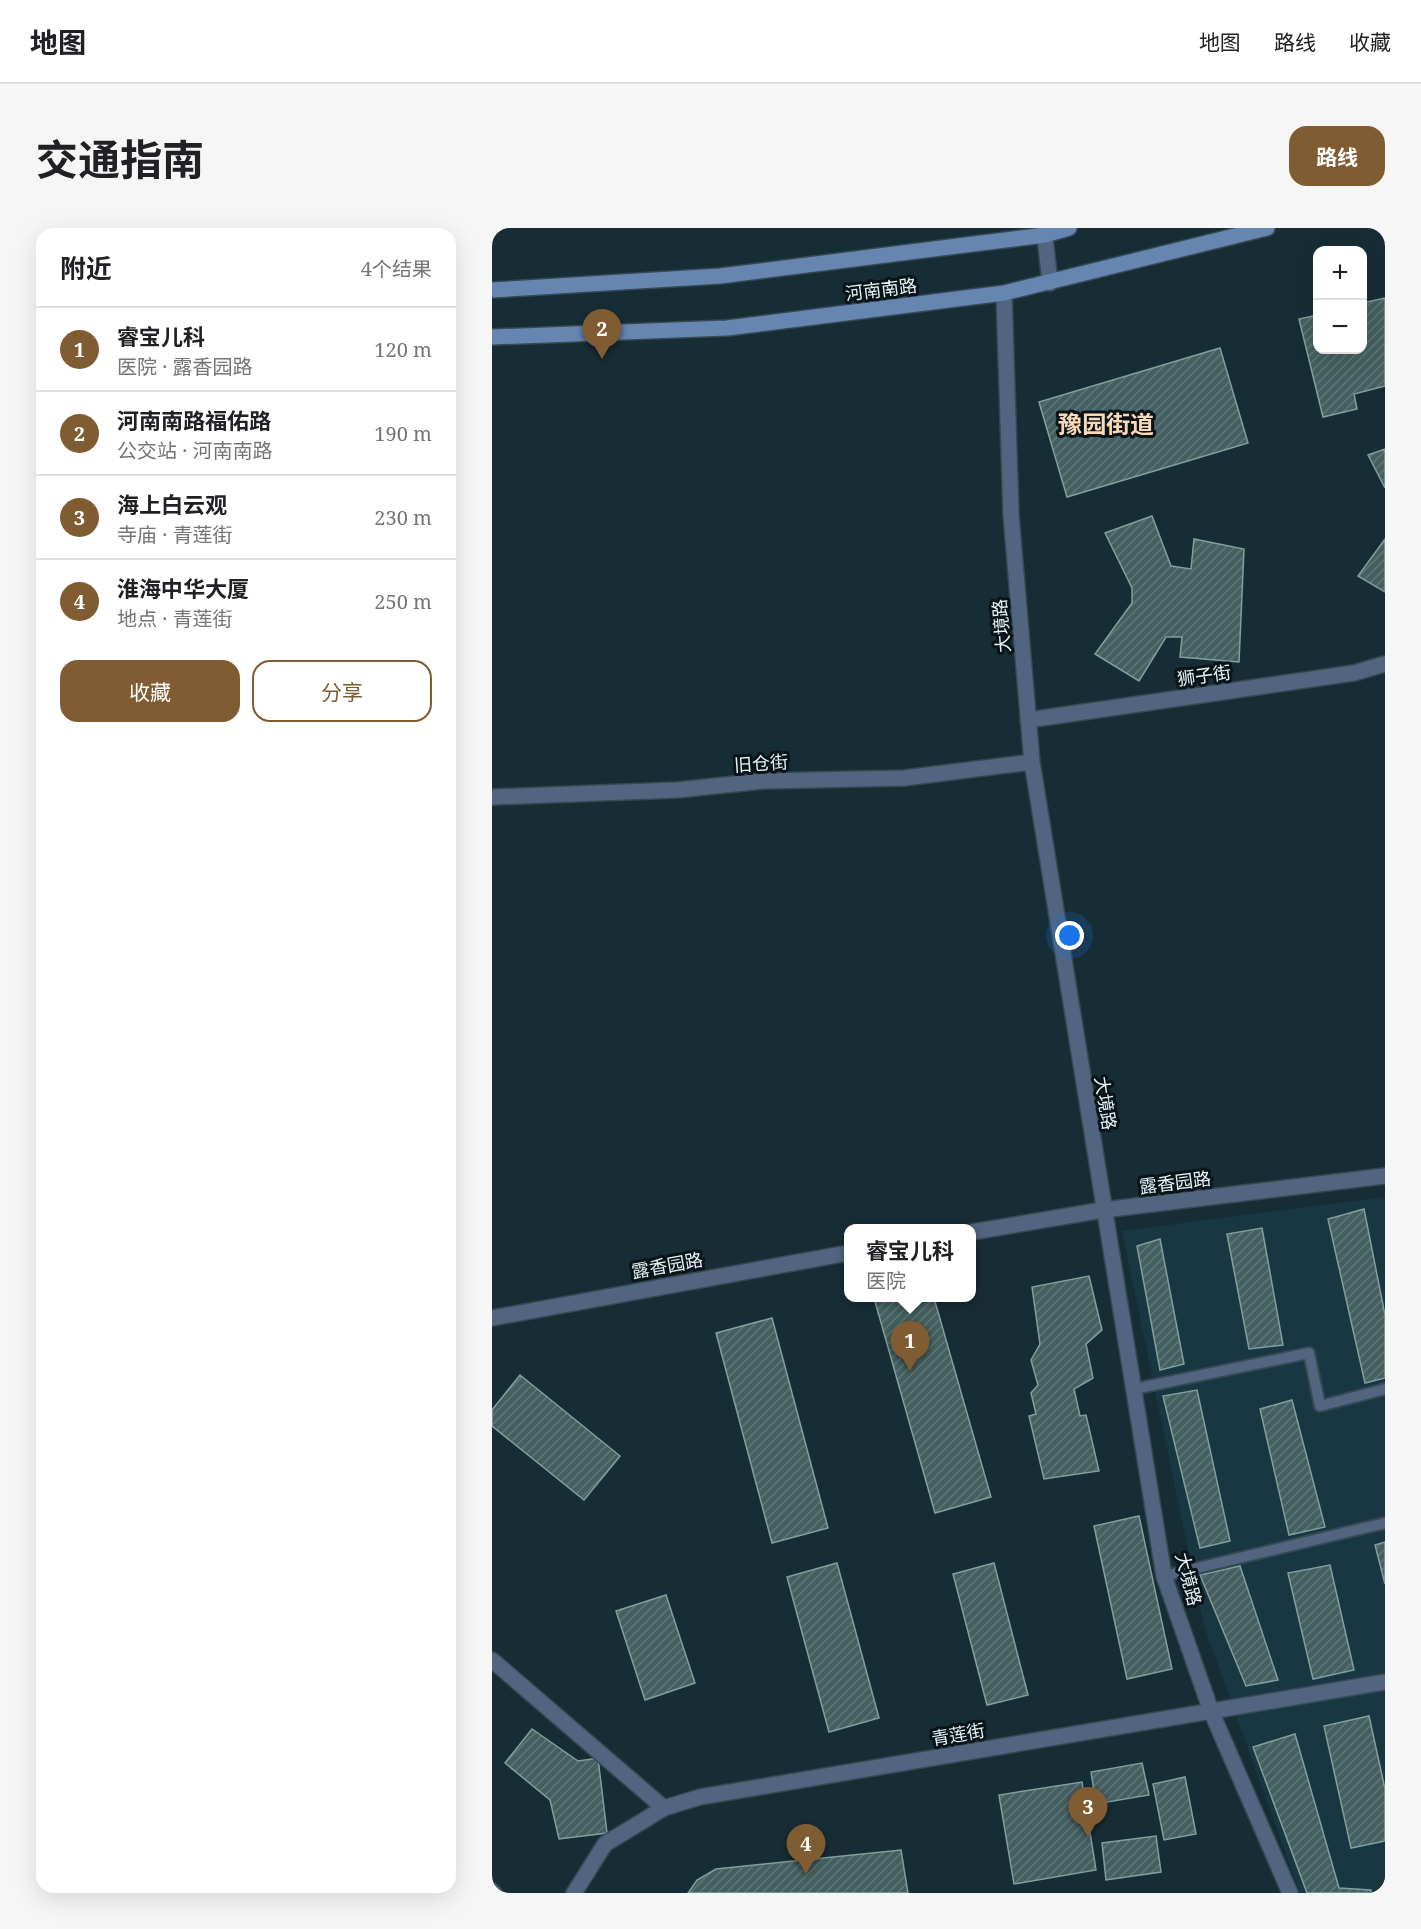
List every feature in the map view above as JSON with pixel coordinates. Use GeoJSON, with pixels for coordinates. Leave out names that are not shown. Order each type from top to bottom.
{"type":"FeatureCollection","features":[{"type":"Feature","properties":{"kind":"main road","name":"河南南路"},"geometry":{"type":"LineString","coordinates":[[492,290],[720,276],[1070,228]]}},
{"type":"Feature","properties":{"kind":"main road","name":"河南南路"},"geometry":{"type":"LineString","coordinates":[[492,337],[727,328],[1004,293],[1267,228]]}},
{"type":"Feature","properties":{"kind":"street"},"geometry":{"type":"LineString","coordinates":[[1044,231],[1050,283]]}},
{"type":"Feature","properties":{"kind":"street","name":"大境路"},"geometry":{"type":"LineString","coordinates":[[1004,293],[1011,515],[1032,762],[1164,1576],[1211,1711],[1290,1893]]}},
{"type":"Feature","properties":{"kind":"street","name":"狮子街"},"geometry":{"type":"LineString","coordinates":[[1028,720],[1354,673],[1385,664]]}},
{"type":"Feature","properties":{"kind":"street","name":"旧仓街"},"geometry":{"type":"LineString","coordinates":[[492,797],[676,790],[764,782],[904,778],[1032,762]]}},
{"type":"Feature","properties":{"kind":"street","name":"露香园路"},"geometry":{"type":"LineString","coordinates":[[976,1231],[1103,1210],[1385,1176]]}},
{"type":"Feature","properties":{"kind":"street","name":"露香园路"},"geometry":{"type":"LineString","coordinates":[[492,1317],[844,1254]]}},
{"type":"Feature","properties":{"kind":"street"},"geometry":{"type":"LineString","coordinates":[[492,1660],[664,1808]]}},
{"type":"Feature","properties":{"kind":"street","name":"青莲街"},"geometry":{"type":"LineString","coordinates":[[574,1893],[605,1844],[664,1808],[700,1797],[1385,1682]]}},
{"type":"Feature","properties":{"kind":"lane"},"geometry":{"type":"LineString","coordinates":[[1134,1389],[1309,1353],[1320,1406],[1385,1389]]}},
{"type":"Feature","properties":{"kind":"lane"},"geometry":{"type":"LineString","coordinates":[[1164,1576],[1385,1523]]}},
{"type":"Feature","properties":{"kind":"shaded area"},"geometry":{"type":"Polygon","coordinates":[[[1385,1197],[1385,1893],[1300,1893],[1204,1626],[1122,1231],[1385,1197]]]}},
{"type":"Feature","properties":{"kind":"building"},"geometry":{"type":"Polygon","coordinates":[[[1385,298],[1385,386],[1354,394],[1357,409],[1323,417],[1299,319],[1313,316],[1313,354],[1367,354],[1367,302],[1385,298]]]}},
{"type":"Feature","properties":{"kind":"building"},"geometry":{"type":"Polygon","coordinates":[[[1220,348],[1248,443],[1067,497],[1039,402],[1220,348]]]}},
{"type":"Feature","properties":{"kind":"building"},"geometry":{"type":"Polygon","coordinates":[[[1385,449],[1385,488],[1368,455],[1385,449]]]}},
{"type":"Feature","properties":{"kind":"building"},"geometry":{"type":"Polygon","coordinates":[[[1152,516],[1171,566],[1191,569],[1194,539],[1244,549],[1239,662],[1180,657],[1182,637],[1166,637],[1139,681],[1095,654],[1132,603],[1132,588],[1105,533],[1152,516]]]}},
{"type":"Feature","properties":{"kind":"building"},"geometry":{"type":"Polygon","coordinates":[[[1385,539],[1385,592],[1358,576],[1385,539]]]}},
{"type":"Feature","properties":{"kind":"building"},"geometry":{"type":"Polygon","coordinates":[[[1364,1209],[1385,1315],[1385,1378],[1365,1383],[1328,1219],[1364,1209]]]}},
{"type":"Feature","properties":{"kind":"building"},"geometry":{"type":"Polygon","coordinates":[[[1262,1228],[1283,1345],[1249,1349],[1227,1234],[1262,1228]]]}},
{"type":"Feature","properties":{"kind":"building"},"geometry":{"type":"Polygon","coordinates":[[[1160,1239],[1184,1364],[1160,1370],[1137,1246],[1160,1239]]]}},
{"type":"Feature","properties":{"kind":"building"},"geometry":{"type":"Polygon","coordinates":[[[1089,1276],[1102,1330],[1086,1344],[1093,1378],[1074,1389],[1080,1416],[1086,1415],[1099,1471],[1044,1479],[1029,1416],[1036,1414],[1031,1393],[1038,1385],[1031,1360],[1040,1344],[1032,1287],[1089,1276]]]}},
{"type":"Feature","properties":{"kind":"building"},"geometry":{"type":"Polygon","coordinates":[[[875,1302],[935,1302],[991,1497],[935,1513],[875,1302]]]}},
{"type":"Feature","properties":{"kind":"building"},"geometry":{"type":"Polygon","coordinates":[[[772,1318],[828,1528],[772,1543],[716,1333],[772,1318]]]}},
{"type":"Feature","properties":{"kind":"building"},"geometry":{"type":"Polygon","coordinates":[[[520,1375],[620,1456],[584,1500],[492,1426],[492,1410],[520,1375]]]}},
{"type":"Feature","properties":{"kind":"building"},"geometry":{"type":"Polygon","coordinates":[[[1197,1390],[1230,1541],[1200,1548],[1163,1396],[1197,1390]]]}},
{"type":"Feature","properties":{"kind":"building"},"geometry":{"type":"Polygon","coordinates":[[[1292,1400],[1325,1527],[1289,1535],[1260,1409],[1292,1400]]]}},
{"type":"Feature","properties":{"kind":"building"},"geometry":{"type":"Polygon","coordinates":[[[1139,1516],[1172,1669],[1127,1679],[1094,1526],[1139,1516]]]}},
{"type":"Feature","properties":{"kind":"building"},"geometry":{"type":"Polygon","coordinates":[[[1385,1542],[1385,1584],[1375,1545],[1385,1542]]]}},
{"type":"Feature","properties":{"kind":"building"},"geometry":{"type":"Polygon","coordinates":[[[837,1563],[879,1718],[829,1732],[787,1577],[837,1563]]]}},
{"type":"Feature","properties":{"kind":"building"},"geometry":{"type":"Polygon","coordinates":[[[994,1563],[1028,1695],[987,1705],[953,1574],[994,1563]]]}},
{"type":"Feature","properties":{"kind":"building"},"geometry":{"type":"Polygon","coordinates":[[[1330,1565],[1354,1670],[1313,1679],[1288,1573],[1330,1565]]]}},
{"type":"Feature","properties":{"kind":"building"},"geometry":{"type":"Polygon","coordinates":[[[1240,1566],[1278,1680],[1246,1686],[1200,1575],[1240,1566]]]}},
{"type":"Feature","properties":{"kind":"building"},"geometry":{"type":"Polygon","coordinates":[[[666,1595],[695,1683],[645,1700],[616,1611],[666,1595]]]}},
{"type":"Feature","properties":{"kind":"building"},"geometry":{"type":"Polygon","coordinates":[[[1369,1716],[1385,1789],[1385,1841],[1351,1848],[1324,1726],[1369,1716]]]}},
{"type":"Feature","properties":{"kind":"building"},"geometry":{"type":"Polygon","coordinates":[[[532,1729],[578,1761],[598,1758],[607,1833],[559,1839],[550,1800],[505,1763],[532,1729]]]}},
{"type":"Feature","properties":{"kind":"building"},"geometry":{"type":"Polygon","coordinates":[[[1295,1734],[1339,1888],[1371,1890],[1371,1893],[1307,1893],[1253,1747],[1295,1734]]]}},
{"type":"Feature","properties":{"kind":"building"},"geometry":{"type":"Polygon","coordinates":[[[1142,1763],[1149,1795],[1096,1804],[1091,1772],[1142,1763]]]}},
{"type":"Feature","properties":{"kind":"building"},"geometry":{"type":"Polygon","coordinates":[[[1185,1777],[1196,1834],[1164,1840],[1153,1784],[1185,1777]]]}},
{"type":"Feature","properties":{"kind":"building"},"geometry":{"type":"Polygon","coordinates":[[[1082,1782],[1096,1870],[1014,1884],[999,1795],[1082,1782]]]}},
{"type":"Feature","properties":{"kind":"building"},"geometry":{"type":"Polygon","coordinates":[[[1156,1836],[1161,1872],[1106,1880],[1102,1843],[1156,1836]]]}},
{"type":"Feature","properties":{"kind":"building"},"geometry":{"type":"Polygon","coordinates":[[[901,1850],[908,1893],[688,1893],[697,1880],[716,1869],[901,1850]]]}},
{"type":"Feature","properties":{"kind":"place","name":"河南南路福佑路"},"geometry":{"type":"Point","coordinates":[602,359]}},
{"type":"Feature","properties":{"kind":"place","name":"睿宝儿科"},"geometry":{"type":"Point","coordinates":[910,1371]}},
{"type":"Feature","properties":{"kind":"place","name":"海上白云观"},"geometry":{"type":"Point","coordinates":[1088,1837]}},
{"type":"Feature","properties":{"kind":"place","name":"淮海中华大厦"},"geometry":{"type":"Point","coordinates":[806,1874]}},
{"type":"Feature","properties":{"kind":"district","name":"豫园街道"},"geometry":{"type":"Point","coordinates":[1106,423]}}]}
